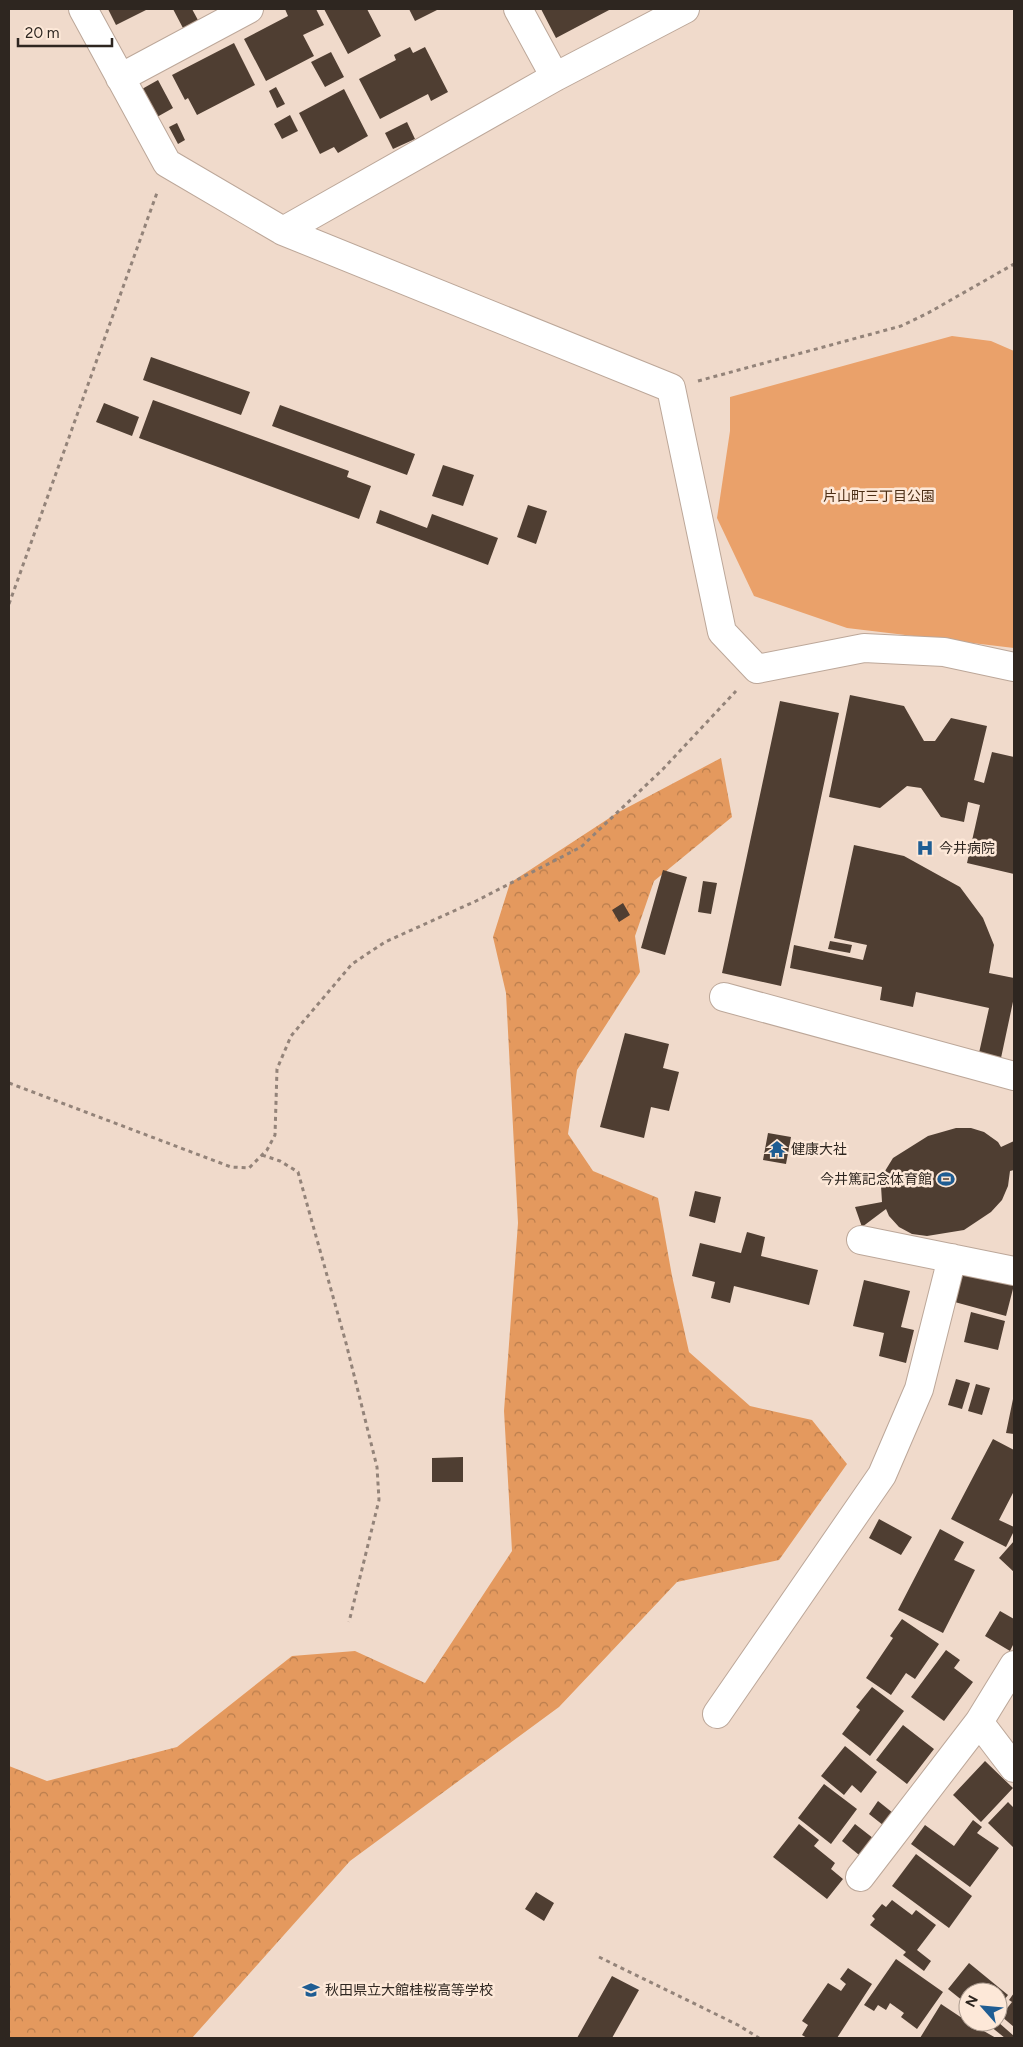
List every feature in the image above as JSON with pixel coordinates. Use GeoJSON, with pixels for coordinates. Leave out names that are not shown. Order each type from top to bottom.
{"type":"FeatureCollection","features":[{"type":"Feature","properties":{"kind":"street"},"geometry":{"type":"LineString","coordinates":[[83,9],[167,163],[283,231],[671,388],[722,632],[757,669],[864,648],[944,652],[1014,667]]}},
{"type":"Feature","properties":{"kind":"street"},"geometry":{"type":"LineString","coordinates":[[120,78],[249,9]]}},
{"type":"Feature","properties":{"kind":"street"},"geometry":{"type":"LineString","coordinates":[[518,9],[555,77]]}},
{"type":"Feature","properties":{"kind":"street"},"geometry":{"type":"LineString","coordinates":[[283,231],[555,77],[685,9]]}},
{"type":"Feature","properties":{"kind":"street"},"geometry":{"type":"LineString","coordinates":[[724,997],[1014,1076]]}},
{"type":"Feature","properties":{"kind":"street"},"geometry":{"type":"LineString","coordinates":[[861,1240],[1014,1271]]}},
{"type":"Feature","properties":{"kind":"street"},"geometry":{"type":"LineString","coordinates":[[717,1714],[882,1475],[919,1388],[952,1258]]}},
{"type":"Feature","properties":{"kind":"street"},"geometry":{"type":"LineString","coordinates":[[860,1877],[979,1722],[1014,1665]]}},
{"type":"Feature","properties":{"kind":"street"},"geometry":{"type":"LineString","coordinates":[[979,1722],[1014,1768]]}},
{"type":"Feature","properties":{"kind":"path"},"geometry":{"type":"LineString","coordinates":[[9,604],[167,163]]}},
{"type":"Feature","properties":{"kind":"path"},"geometry":{"type":"LineString","coordinates":[[671,388],[901,326],[928,314],[1014,264]]}},
{"type":"Feature","properties":{"kind":"path"},"geometry":{"type":"LineString","coordinates":[[9,1083],[231,1167],[249,1168],[267,1150],[274,1135],[277,1069],[292,1036],[352,964],[385,942],[476,901],[581,847],[663,768],[757,669]]}},
{"type":"Feature","properties":{"kind":"path"},"geometry":{"type":"LineString","coordinates":[[262,1156],[280,1161],[298,1172],[346,1343],[377,1467],[379,1500],[349,1622]]}},
{"type":"Feature","properties":{"kind":"path"},"geometry":{"type":"LineString","coordinates":[[599,1957],[738,2025],[759,2038]]}},
{"type":"Feature","properties":{"kind":"green space","name":"片山町三丁目公園"},"geometry":{"type":"Polygon","coordinates":[[[952,336],[991,341],[1014,351],[1014,648],[847,628],[754,596],[717,518],[730,431],[730,397],[952,336]]]}},
{"type":"Feature","properties":{"kind":"green space"},"geometry":{"type":"Polygon","coordinates":[[[721,758],[732,817],[654,881],[635,936],[640,972],[577,1070],[568,1134],[593,1171],[658,1198],[672,1276],[689,1352],[750,1406],[812,1420],[847,1464],[779,1560],[677,1582],[559,1707],[350,1861],[192,2038],[9,2038],[9,1766],[47,1781],[177,1747],[292,1656],[355,1651],[425,1683],[512,1551],[504,1411],[518,1223],[506,993],[493,937],[510,883],[617,813],[721,758]]]}},
{"type":"Feature","properties":{"kind":"building"},"geometry":{"type":"Polygon","coordinates":[[[108,9],[148,9],[116,25],[108,9]]]}},
{"type":"Feature","properties":{"kind":"building"},"geometry":{"type":"Polygon","coordinates":[[[173,9],[192,9],[199,22],[184,30],[173,9]]]}},
{"type":"Feature","properties":{"kind":"building"},"geometry":{"type":"Polygon","coordinates":[[[285,9],[316,9],[324,25],[303,35],[314,56],[266,81],[244,39],[288,16],[285,9]]]}},
{"type":"Feature","properties":{"kind":"building"},"geometry":{"type":"Polygon","coordinates":[[[324,9],[367,9],[381,36],[348,54],[324,9]]]}},
{"type":"Feature","properties":{"kind":"building"},"geometry":{"type":"Polygon","coordinates":[[[409,9],[439,9],[415,21],[409,9]]]}},
{"type":"Feature","properties":{"kind":"building"},"geometry":{"type":"Polygon","coordinates":[[[541,9],[611,9],[556,38],[541,9]]]}},
{"type":"Feature","properties":{"kind":"building"},"geometry":{"type":"Polygon","coordinates":[[[234,43],[255,85],[197,115],[188,98],[185,100],[172,75],[234,43]]]}},
{"type":"Feature","properties":{"kind":"building"},"geometry":{"type":"Polygon","coordinates":[[[410,47],[413,53],[425,47],[448,92],[431,101],[428,94],[380,119],[359,79],[396,60],[394,55],[410,47]]]}},
{"type":"Feature","properties":{"kind":"building"},"geometry":{"type":"Polygon","coordinates":[[[331,52],[344,77],[325,87],[311,62],[331,52]]]}},
{"type":"Feature","properties":{"kind":"building"},"geometry":{"type":"Polygon","coordinates":[[[158,80],[173,108],[157,117],[142,89],[158,80]]]}},
{"type":"Feature","properties":{"kind":"building"},"geometry":{"type":"Polygon","coordinates":[[[276,87],[285,104],[277,108],[269,91],[276,87]]]}},
{"type":"Feature","properties":{"kind":"building"},"geometry":{"type":"Polygon","coordinates":[[[344,89],[368,136],[338,153],[334,147],[320,154],[299,113],[344,89]]]}},
{"type":"Feature","properties":{"kind":"building"},"geometry":{"type":"Polygon","coordinates":[[[290,115],[298,131],[282,139],[274,124],[290,115]]]}},
{"type":"Feature","properties":{"kind":"building"},"geometry":{"type":"Polygon","coordinates":[[[407,122],[415,139],[393,149],[385,133],[407,122]]]}},
{"type":"Feature","properties":{"kind":"building"},"geometry":{"type":"Polygon","coordinates":[[[177,123],[185,140],[178,144],[169,127],[177,123]]]}},
{"type":"Feature","properties":{"kind":"building"},"geometry":{"type":"Polygon","coordinates":[[[151,357],[250,392],[241,415],[143,380],[151,357]]]}},
{"type":"Feature","properties":{"kind":"building"},"geometry":{"type":"Polygon","coordinates":[[[153,400],[349,471],[347,477],[371,486],[359,519],[139,438],[153,400]]]}},
{"type":"Feature","properties":{"kind":"building"},"geometry":{"type":"Polygon","coordinates":[[[104,403],[139,417],[132,436],[96,422],[104,403]]]}},
{"type":"Feature","properties":{"kind":"building"},"geometry":{"type":"Polygon","coordinates":[[[280,405],[415,454],[407,475],[272,426],[280,405]]]}},
{"type":"Feature","properties":{"kind":"building"},"geometry":{"type":"Polygon","coordinates":[[[443,465],[474,475],[463,506],[432,496],[443,465]]]}},
{"type":"Feature","properties":{"kind":"building"},"geometry":{"type":"Polygon","coordinates":[[[528,505],[547,511],[536,544],[517,537],[528,505]]]}},
{"type":"Feature","properties":{"kind":"building"},"geometry":{"type":"Polygon","coordinates":[[[380,510],[427,528],[432,514],[498,538],[488,565],[376,523],[380,510]]]}},
{"type":"Feature","properties":{"kind":"building","name":"今井病院"},"geometry":{"type":"Polygon","coordinates":[[[850,695],[904,706],[924,741],[935,741],[951,718],[987,726],[974,780],[984,783],[992,752],[1014,757],[1014,874],[967,863],[980,805],[968,802],[964,822],[941,817],[921,788],[907,786],[880,808],[829,797],[850,695]]]}},
{"type":"Feature","properties":{"kind":"building"},"geometry":{"type":"Polygon","coordinates":[[[780,701],[839,713],[781,986],[722,973],[780,701]]]}},
{"type":"Feature","properties":{"kind":"building","name":"今井病院"},"geometry":{"type":"Polygon","coordinates":[[[854,845],[904,856],[960,887],[983,918],[994,945],[989,973],[1014,978],[1014,997],[1001,1058],[979,1053],[989,1008],[916,992],[913,1007],[880,1000],[882,987],[790,968],[794,945],[863,960],[867,945],[834,938],[854,845]]]}},
{"type":"Feature","properties":{"kind":"building"},"geometry":{"type":"Polygon","coordinates":[[[663,870],[687,877],[665,955],[641,948],[663,870]]]}},
{"type":"Feature","properties":{"kind":"building"},"geometry":{"type":"Polygon","coordinates":[[[703,881],[717,883],[711,914],[698,912],[703,881]]]}},
{"type":"Feature","properties":{"kind":"building"},"geometry":{"type":"Polygon","coordinates":[[[623,903],[630,915],[619,922],[612,910],[623,903]]]}},
{"type":"Feature","properties":{"kind":"building"},"geometry":{"type":"Polygon","coordinates":[[[830,941],[852,945],[850,953],[828,949],[830,941]]]}},
{"type":"Feature","properties":{"kind":"building"},"geometry":{"type":"Polygon","coordinates":[[[625,1033],[669,1044],[663,1068],[679,1072],[669,1111],[651,1107],[644,1138],[600,1127],[625,1033]]]}},
{"type":"Feature","properties":{"kind":"building","name":"今井篤記念体育館"},"geometry":{"type":"Polygon","coordinates":[[[956,1128],[971,1128],[984,1132],[998,1142],[1001,1147],[1014,1141],[1014,1170],[1010,1171],[1008,1186],[1002,1200],[991,1212],[964,1230],[927,1236],[912,1234],[899,1227],[889,1216],[886,1209],[862,1227],[855,1207],[882,1202],[881,1186],[885,1171],[893,1158],[928,1136],[956,1128]]]}},
{"type":"Feature","properties":{"kind":"building","name":"健康大社"},"geometry":{"type":"Polygon","coordinates":[[[768,1133],[791,1137],[786,1164],[763,1160],[768,1133]]]}},
{"type":"Feature","properties":{"kind":"building"},"geometry":{"type":"Polygon","coordinates":[[[695,1191],[721,1197],[715,1223],[689,1216],[695,1191]]]}},
{"type":"Feature","properties":{"kind":"building"},"geometry":{"type":"Polygon","coordinates":[[[747,1232],[765,1237],[761,1256],[818,1270],[809,1305],[734,1286],[730,1303],[711,1298],[715,1282],[692,1276],[700,1243],[741,1253],[747,1232]]]}},
{"type":"Feature","properties":{"kind":"building"},"geometry":{"type":"Polygon","coordinates":[[[960,1271],[1014,1285],[1006,1316],[951,1301],[960,1271]]]}},
{"type":"Feature","properties":{"kind":"building"},"geometry":{"type":"Polygon","coordinates":[[[864,1280],[910,1291],[901,1327],[914,1330],[906,1363],[879,1356],[884,1333],[853,1326],[864,1280]]]}},
{"type":"Feature","properties":{"kind":"building"},"geometry":{"type":"Polygon","coordinates":[[[971,1312],[1005,1321],[998,1350],[964,1342],[971,1312]]]}},
{"type":"Feature","properties":{"kind":"building"},"geometry":{"type":"Polygon","coordinates":[[[956,1379],[970,1383],[962,1409],[948,1405],[956,1379]]]}},
{"type":"Feature","properties":{"kind":"building"},"geometry":{"type":"Polygon","coordinates":[[[976,1384],[990,1388],[982,1415],[968,1411],[976,1384]]]}},
{"type":"Feature","properties":{"kind":"building"},"geometry":{"type":"Polygon","coordinates":[[[1014,1399],[1014,1434],[1006,1433],[1014,1399]]]}},
{"type":"Feature","properties":{"kind":"building"},"geometry":{"type":"Polygon","coordinates":[[[993,1439],[1014,1450],[1014,1491],[999,1520],[1014,1527],[1006,1547],[951,1519],[993,1439]]]}},
{"type":"Feature","properties":{"kind":"building"},"geometry":{"type":"Polygon","coordinates":[[[463,1457],[463,1482],[432,1482],[432,1458],[463,1457]]]}},
{"type":"Feature","properties":{"kind":"building"},"geometry":{"type":"Polygon","coordinates":[[[879,1519],[912,1537],[901,1555],[869,1538],[879,1519]]]}},
{"type":"Feature","properties":{"kind":"building"},"geometry":{"type":"Polygon","coordinates":[[[940,1529],[964,1542],[954,1560],[975,1570],[943,1633],[898,1610],[940,1529]]]}},
{"type":"Feature","properties":{"kind":"building"},"geometry":{"type":"Polygon","coordinates":[[[1014,1541],[1014,1572],[999,1558],[1014,1541]]]}},
{"type":"Feature","properties":{"kind":"building"},"geometry":{"type":"Polygon","coordinates":[[[1000,1611],[1014,1619],[1014,1643],[1010,1651],[985,1636],[1000,1611]]]}},
{"type":"Feature","properties":{"kind":"building"},"geometry":{"type":"Polygon","coordinates":[[[902,1619],[939,1644],[915,1679],[906,1673],[891,1695],[866,1678],[893,1638],[890,1636],[902,1619]]]}},
{"type":"Feature","properties":{"kind":"building"},"geometry":{"type":"Polygon","coordinates":[[[946,1650],[960,1660],[954,1668],[973,1682],[944,1721],[911,1697],[946,1650]]]}},
{"type":"Feature","properties":{"kind":"building"},"geometry":{"type":"Polygon","coordinates":[[[872,1687],[904,1711],[870,1756],[842,1734],[860,1710],[856,1707],[872,1687]]]}},
{"type":"Feature","properties":{"kind":"building"},"geometry":{"type":"Polygon","coordinates":[[[903,1725],[934,1749],[907,1784],[876,1760],[903,1725]]]}},
{"type":"Feature","properties":{"kind":"building"},"geometry":{"type":"Polygon","coordinates":[[[845,1746],[877,1772],[861,1793],[852,1785],[844,1795],[821,1776],[845,1746]]]}},
{"type":"Feature","properties":{"kind":"building"},"geometry":{"type":"Polygon","coordinates":[[[985,1761],[1013,1788],[981,1822],[953,1795],[985,1761]]]}},
{"type":"Feature","properties":{"kind":"building"},"geometry":{"type":"Polygon","coordinates":[[[824,1784],[857,1809],[831,1844],[798,1818],[824,1784]]]}},
{"type":"Feature","properties":{"kind":"building"},"geometry":{"type":"Polygon","coordinates":[[[878,1801],[898,1817],[888,1829],[869,1814],[878,1801]]]}},
{"type":"Feature","properties":{"kind":"building"},"geometry":{"type":"Polygon","coordinates":[[[1008,1802],[1014,1808],[1014,1848],[988,1823],[1008,1802]]]}},
{"type":"Feature","properties":{"kind":"building"},"geometry":{"type":"Polygon","coordinates":[[[973,1820],[982,1827],[977,1833],[999,1848],[970,1887],[911,1844],[925,1825],[954,1846],[973,1820]]]}},
{"type":"Feature","properties":{"kind":"building"},"geometry":{"type":"Polygon","coordinates":[[[799,1824],[819,1840],[814,1846],[835,1863],[831,1869],[843,1879],[827,1899],[773,1857],[799,1824]]]}},
{"type":"Feature","properties":{"kind":"building"},"geometry":{"type":"Polygon","coordinates":[[[855,1824],[878,1842],[864,1859],[842,1841],[855,1824]]]}},
{"type":"Feature","properties":{"kind":"building"},"geometry":{"type":"Polygon","coordinates":[[[916,1854],[972,1896],[949,1928],[892,1886],[916,1854]]]}},
{"type":"Feature","properties":{"kind":"building"},"geometry":{"type":"Polygon","coordinates":[[[536,1892],[554,1903],[544,1921],[525,1909],[536,1892]]]}},
{"type":"Feature","properties":{"kind":"building"},"geometry":{"type":"Polygon","coordinates":[[[892,1900],[912,1915],[916,1910],[936,1925],[917,1950],[931,1961],[924,1971],[903,1955],[906,1952],[870,1925],[875,1919],[872,1916],[882,1904],[886,1907],[892,1900]]]}},
{"type":"Feature","properties":{"kind":"building"},"geometry":{"type":"Polygon","coordinates":[[[896,1959],[943,1992],[917,2029],[901,2017],[904,2013],[890,2003],[886,2010],[878,2005],[874,2011],[864,2005],[896,1959]]]}},
{"type":"Feature","properties":{"kind":"building"},"geometry":{"type":"Polygon","coordinates":[[[969,1963],[992,1982],[958,1982],[958,1997],[948,1989],[969,1963]]]}},
{"type":"Feature","properties":{"kind":"building"},"geometry":{"type":"Polygon","coordinates":[[[848,1968],[872,1984],[837,2038],[807,2038],[802,2035],[808,2025],[802,2021],[828,1983],[841,1991],[846,1984],[840,1979],[848,1968]]]}},
{"type":"Feature","properties":{"kind":"building"},"geometry":{"type":"Polygon","coordinates":[[[612,1976],[639,1990],[612,2038],[577,2038],[612,1976]]]}},
{"type":"Feature","properties":{"kind":"building"},"geometry":{"type":"Polygon","coordinates":[[[1014,1993],[1014,2027],[1008,2022],[1008,2007],[1012,2002],[1009,2000],[1014,1993]]]}},
{"type":"Feature","properties":{"kind":"building"},"geometry":{"type":"Polygon","coordinates":[[[941,2004],[958,2015],[958,2032],[986,2032],[996,2038],[920,2038],[941,2004]]]}},
{"type":"Feature","properties":{"kind":"building"},"geometry":{"type":"Polygon","coordinates":[[[1008,2031],[1014,2036],[1014,2038],[1005,2038],[998,2032],[1008,2031]]]}},
{"type":"Feature","properties":{"kind":"place","name":"今井病院"},"geometry":{"type":"Point","coordinates":[925,848]}},
{"type":"Feature","properties":{"kind":"place","name":"健康大社"},"geometry":{"type":"Point","coordinates":[777,1149]}},
{"type":"Feature","properties":{"kind":"place","name":"今井篤記念体育館"},"geometry":{"type":"Point","coordinates":[946,1179]}},
{"type":"Feature","properties":{"kind":"place","name":"秋田県立大館桂桜高等学校"},"geometry":{"type":"Point","coordinates":[311,1990]}}]}
